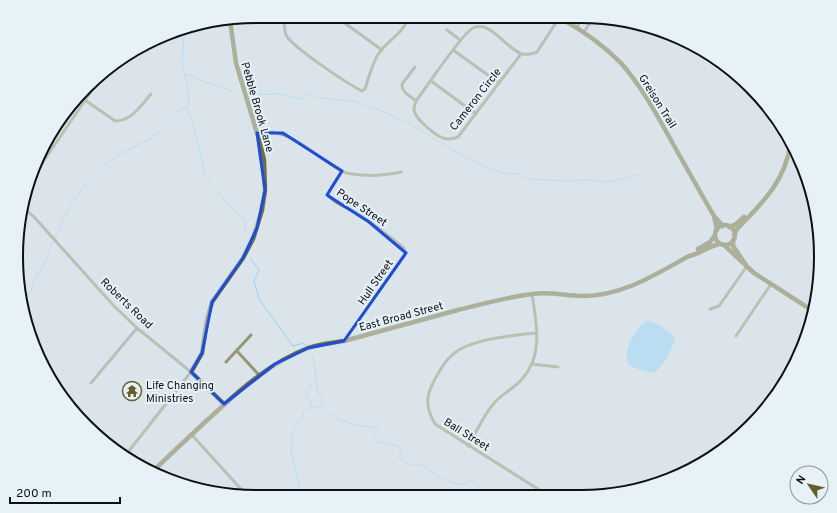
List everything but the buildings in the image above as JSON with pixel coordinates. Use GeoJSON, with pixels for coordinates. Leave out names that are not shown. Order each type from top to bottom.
{"type":"FeatureCollection","features":[{"type":"Feature","properties":{"kind":"street"},"geometry":{"type":"LineString","coordinates":[[285,23],[286,34],[295,46],[349,84],[362,91],[366,89],[375,60],[382,50],[401,32],[407,23]]}},
{"type":"Feature","properties":{"kind":"street"},"geometry":{"type":"LineString","coordinates":[[347,23],[382,50]]}},
{"type":"Feature","properties":{"kind":"street"},"geometry":{"type":"LineString","coordinates":[[415,67],[402,84],[402,87],[404,91],[416,101],[460,40],[471,28],[487,28],[521,54],[531,54],[537,52],[557,23]]}},
{"type":"Feature","properties":{"kind":"street","name":"Greison Trail"},"geometry":{"type":"LineString","coordinates":[[569,23],[605,48],[621,63],[636,82],[650,102],[714,216],[717,230]]}},
{"type":"Feature","properties":{"kind":"street"},"geometry":{"type":"LineString","coordinates":[[577,27],[580,23]]}},
{"type":"Feature","properties":{"kind":"street"},"geometry":{"type":"LineString","coordinates":[[584,32],[590,23]]}},
{"type":"Feature","properties":{"kind":"street","name":"Pebble Brook Lane"},"geometry":{"type":"LineString","coordinates":[[191,372],[202,353],[207,320],[212,302],[243,258],[253,239],[257,228],[265,190],[264,160],[237,68],[230,24]]}},
{"type":"Feature","properties":{"kind":"street"},"geometry":{"type":"LineString","coordinates":[[447,30],[460,40]]}},
{"type":"Feature","properties":{"kind":"street"},"geometry":{"type":"LineString","coordinates":[[453,50],[499,83]]}},
{"type":"Feature","properties":{"kind":"street","name":"Cameron Circle"},"geometry":{"type":"LineString","coordinates":[[416,101],[414,111],[416,117],[421,122],[442,138],[448,139],[458,137],[521,54]]}},
{"type":"Feature","properties":{"kind":"street"},"geometry":{"type":"LineString","coordinates":[[431,81],[476,114]]}},
{"type":"Feature","properties":{"kind":"street"},"geometry":{"type":"LineString","coordinates":[[44,161],[90,92]]}},
{"type":"Feature","properties":{"kind":"street"},"geometry":{"type":"LineString","coordinates":[[85,100],[115,121],[121,121],[131,116],[151,94]]}},
{"type":"Feature","properties":{"kind":"street"},"geometry":{"type":"LineString","coordinates":[[257,133],[266,131],[283,133],[342,171],[356,175],[371,176],[401,172]]}},
{"type":"Feature","properties":{"kind":"street"},"geometry":{"type":"LineString","coordinates":[[747,266],[733,246],[737,229],[773,189],[784,171],[789,151]]}},
{"type":"Feature","properties":{"kind":"street","name":"Pope Street"},"geometry":{"type":"LineString","coordinates":[[342,171],[328,195],[335,202],[354,212],[403,247],[406,253]]}},
{"type":"Feature","properties":{"kind":"street"},"geometry":{"type":"LineString","coordinates":[[717,230],[736,224],[754,210]]}},
{"type":"Feature","properties":{"kind":"street","name":"Roberts Road"},"geometry":{"type":"LineString","coordinates":[[27,211],[113,305],[137,328],[191,372],[224,404]]}},
{"type":"Feature","properties":{"kind":"street","name":"Greison Trail"},"geometry":{"type":"LineString","coordinates":[[714,216],[726,226]]}},
{"type":"Feature","properties":{"kind":"street"},"geometry":{"type":"LineString","coordinates":[[726,226],[733,230],[734,238]]}},
{"type":"Feature","properties":{"kind":"street","name":"East Broad Street"},"geometry":{"type":"LineString","coordinates":[[689,256],[710,242],[717,230]]}},
{"type":"Feature","properties":{"kind":"street"},"geometry":{"type":"LineString","coordinates":[[715,235],[717,241],[754,273],[808,308]]}},
{"type":"Feature","properties":{"kind":"street","name":"East Broad Street"},"geometry":{"type":"LineString","coordinates":[[157,468],[191,434],[258,375],[275,364],[308,348],[325,343],[344,341],[483,304],[532,294],[540,293],[583,296],[615,292],[646,280],[689,256],[716,245],[729,244],[734,238]]}},
{"type":"Feature","properties":{"kind":"street","name":"Hull Street"},"geometry":{"type":"LineString","coordinates":[[344,341],[406,253]]}},
{"type":"Feature","properties":{"kind":"street"},"geometry":{"type":"LineString","coordinates":[[710,309],[719,306],[747,266]]}},
{"type":"Feature","properties":{"kind":"street"},"geometry":{"type":"LineString","coordinates":[[736,336],[771,284]]}},
{"type":"Feature","properties":{"kind":"street"},"geometry":{"type":"LineString","coordinates":[[468,446],[494,403],[523,379],[532,364],[537,344],[532,294]]}},
{"type":"Feature","properties":{"kind":"street"},"geometry":{"type":"LineString","coordinates":[[91,383],[137,328]]}},
{"type":"Feature","properties":{"kind":"street","name":"Ball Street"},"geometry":{"type":"LineString","coordinates":[[536,333],[504,337],[468,346],[456,351],[445,361],[431,386],[427,400],[430,414],[435,424],[539,490]]}},
{"type":"Feature","properties":{"kind":"street"},"geometry":{"type":"LineString","coordinates":[[226,362],[251,336]]}},
{"type":"Feature","properties":{"kind":"street"},"geometry":{"type":"LineString","coordinates":[[237,351],[258,375]]}},
{"type":"Feature","properties":{"kind":"street"},"geometry":{"type":"LineString","coordinates":[[532,364],[558,367]]}},
{"type":"Feature","properties":{"kind":"street"},"geometry":{"type":"LineString","coordinates":[[128,452],[191,372]]}},
{"type":"Feature","properties":{"kind":"street"},"geometry":{"type":"LineString","coordinates":[[191,434],[241,490]]}},
{"type":"Feature","properties":{"kind":"highlighted area"},"geometry":{"type":"Polygon","coordinates":[[[257,133],[283,133],[342,171],[327,195],[369,222],[406,253],[344,341],[308,348],[275,364],[224,404],[191,372],[202,353],[212,302],[243,258],[257,228],[265,190],[257,133]]]}},
{"type":"Feature","properties":{"kind":"water"},"geometry":{"type":"Polygon","coordinates":[[[646,321],[657,324],[675,337],[667,358],[657,371],[653,373],[633,367],[629,364],[627,359],[628,347],[634,335],[646,321]]]}},
{"type":"Feature","properties":{"kind":"waterway"},"geometry":{"type":"LineString","coordinates":[[55,237],[73,202],[88,181],[97,172],[117,156],[157,134],[178,112],[189,107],[188,87],[182,66],[184,34]]}},
{"type":"Feature","properties":{"kind":"waterway"},"geometry":{"type":"LineString","coordinates":[[184,73],[236,92]]}},
{"type":"Feature","properties":{"kind":"waterway"},"geometry":{"type":"LineString","coordinates":[[250,95],[279,94],[302,99],[307,93],[319,98],[354,101],[407,122],[470,160],[502,173],[517,174],[530,179],[566,181],[589,180],[609,182],[643,174]]}},
{"type":"Feature","properties":{"kind":"waterway"},"geometry":{"type":"LineString","coordinates":[[185,108],[192,120],[205,174],[211,184],[230,206],[245,220],[246,236]]}},
{"type":"Feature","properties":{"kind":"waterway"},"geometry":{"type":"LineString","coordinates":[[27,299],[35,279],[44,264],[52,243]]}},
{"type":"Feature","properties":{"kind":"waterway"},"geometry":{"type":"LineString","coordinates":[[250,258],[259,270],[254,281],[259,299],[293,346],[304,343],[306,346]]}},
{"type":"Feature","properties":{"kind":"waterway"},"geometry":{"type":"LineString","coordinates":[[310,352],[313,357],[318,392],[322,399],[322,407],[328,412],[341,420],[362,426],[378,428],[379,433],[374,438],[375,441],[398,446],[402,449],[400,452],[401,455],[398,457],[403,461],[409,464],[422,465],[445,480],[457,484],[463,484],[469,481],[476,483],[481,490]]}},
{"type":"Feature","properties":{"kind":"waterway"},"geometry":{"type":"LineString","coordinates":[[300,490],[291,451],[293,431],[303,417],[304,412],[312,406],[310,400],[306,397],[306,391],[315,380]]}},
{"type":"Feature","properties":{"kind":"waterway"},"geometry":{"type":"LineString","coordinates":[[312,406],[321,407]]}},
{"type":"Feature","properties":{"kind":"place","name":"Life Changing Ministries"},"geometry":{"type":"Point","coordinates":[132,391]}}]}
